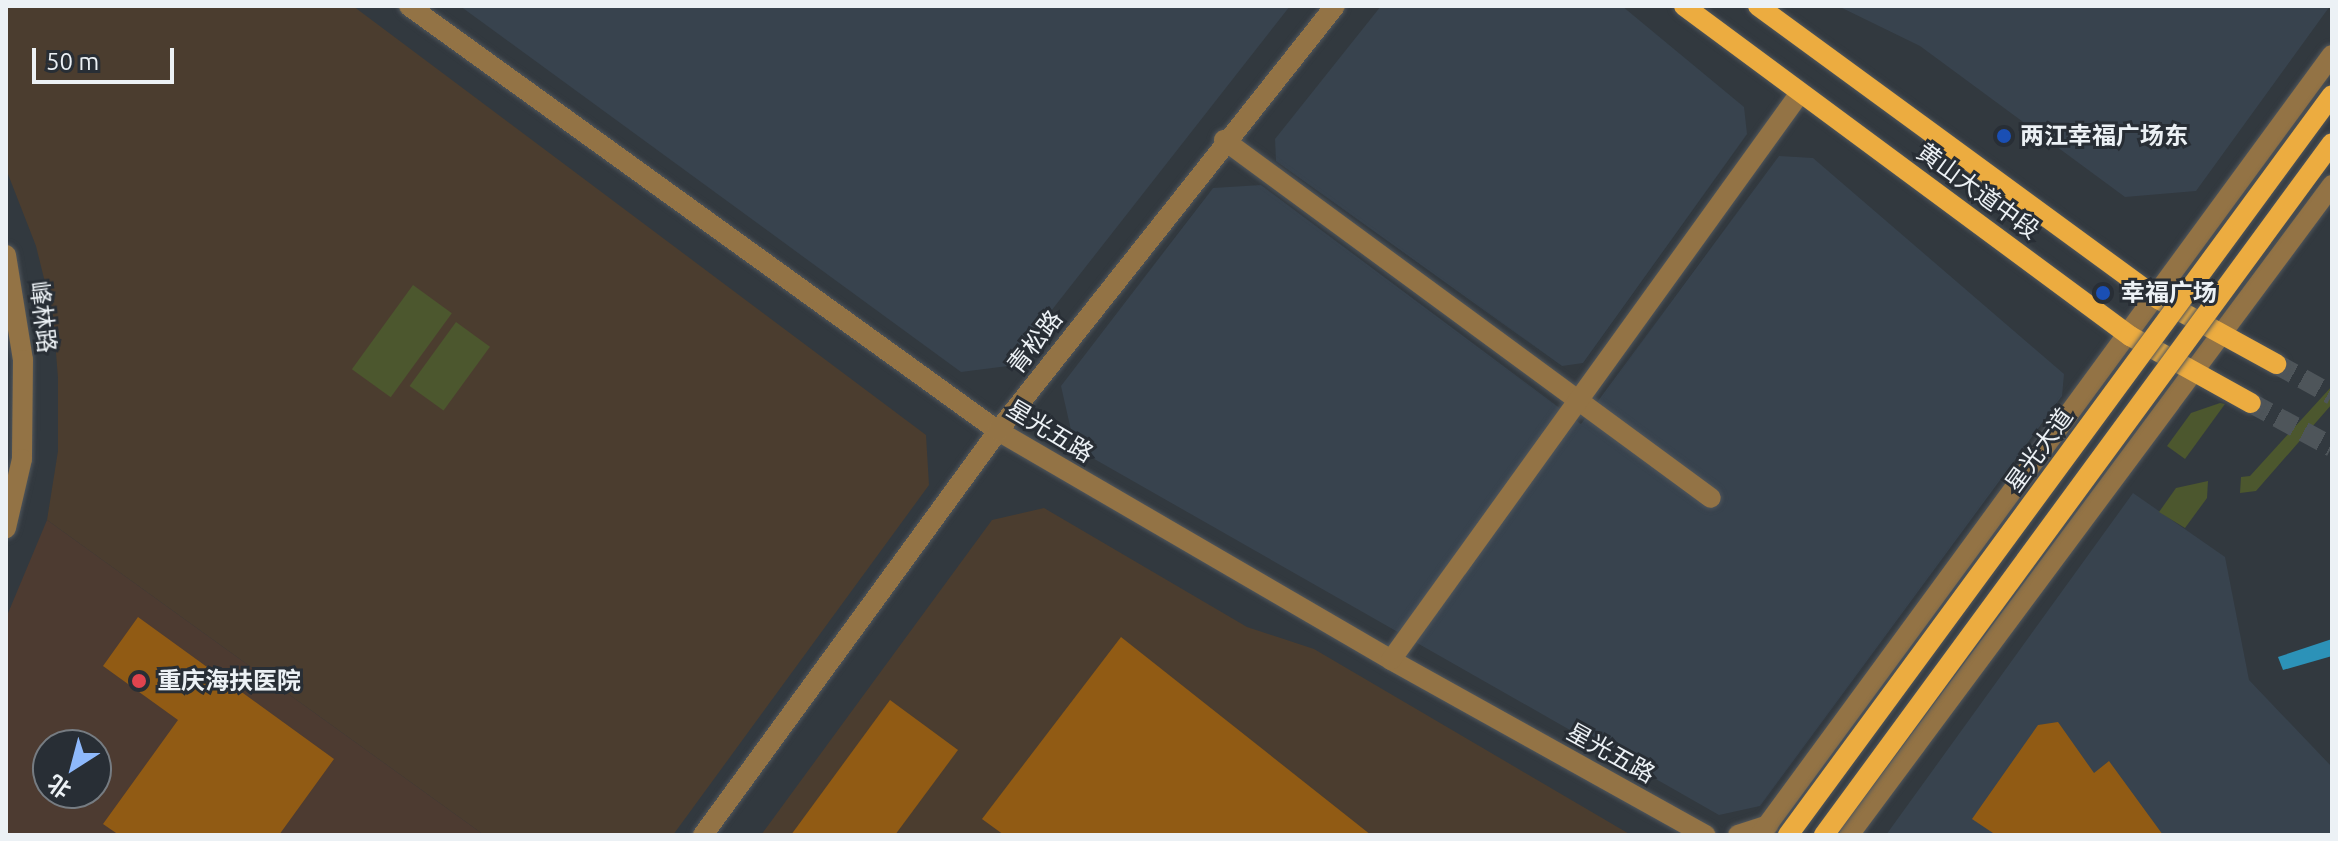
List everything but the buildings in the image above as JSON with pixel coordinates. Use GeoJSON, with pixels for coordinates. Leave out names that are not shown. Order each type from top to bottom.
{"type":"FeatureCollection","features":[{"type":"Feature","properties":{"kind":"main road","name":"黄山大道中段"},"geometry":{"type":"LineString","coordinates":[[1684,6],[2130,336],[2251,403]]}},
{"type":"Feature","properties":{"kind":"main road","name":"黄山大道中段"},"geometry":{"type":"LineString","coordinates":[[1758,6],[2158,299],[2276,364]]}},
{"type":"Feature","properties":{"kind":"main road","name":"星光大道"},"geometry":{"type":"LineString","coordinates":[[1788,835],[2332,95]]}},
{"type":"Feature","properties":{"kind":"main road"},"geometry":{"type":"LineString","coordinates":[[1824,835],[2332,143]]}},
{"type":"Feature","properties":{"kind":"street","name":"星光五路"},"geometry":{"type":"LineString","coordinates":[[409,6],[998,431],[1391,660],[1706,835]]}},
{"type":"Feature","properties":{"kind":"street","name":"青松路"},"geometry":{"type":"LineString","coordinates":[[703,835],[998,431],[1224,140],[1335,6]]}},
{"type":"Feature","properties":{"kind":"street"},"geometry":{"type":"LineString","coordinates":[[1738,835],[1764,830],[2158,299],[2332,55]]}},
{"type":"Feature","properties":{"kind":"street"},"geometry":{"type":"LineString","coordinates":[[1391,660],[1800,93]]}},
{"type":"Feature","properties":{"kind":"street"},"geometry":{"type":"LineString","coordinates":[[1224,140],[1711,498]]}},
{"type":"Feature","properties":{"kind":"street"},"geometry":{"type":"LineString","coordinates":[[1849,835],[2196,373],[2332,185]]}},
{"type":"Feature","properties":{"kind":"street","name":"峰林路"},"geometry":{"type":"LineString","coordinates":[[6,255],[23,360],[22,459],[6,528]]}},
{"type":"Feature","properties":{"kind":"shaded area"},"geometry":{"type":"Polygon","coordinates":[[[6,6],[353,6],[926,435],[929,485],[673,835],[484,835],[47,520],[58,451],[58,378],[53,315],[36,246],[6,169],[6,6]]]}},
{"type":"Feature","properties":{"kind":"shaded area"},"geometry":{"type":"Polygon","coordinates":[[[460,6],[1290,6],[1008,366],[961,372],[460,6]]]}},
{"type":"Feature","properties":{"kind":"shaded area"},"geometry":{"type":"Polygon","coordinates":[[[1381,6],[1622,6],[1744,107],[1747,134],[1583,363],[1562,366],[1276,161],[1275,139],[1381,6]]]}},
{"type":"Feature","properties":{"kind":"shaded area"},"geometry":{"type":"Polygon","coordinates":[[[1838,6],[2330,6],[2196,191],[2125,197],[1920,46],[1838,6]]]}},
{"type":"Feature","properties":{"kind":"shaded area"},"geometry":{"type":"Polygon","coordinates":[[[1779,156],[1813,158],[2064,374],[2062,396],[1760,806],[1719,815],[1075,448],[1061,386],[1213,188],[1261,185],[1581,424],[1779,156]]]}},
{"type":"Feature","properties":{"kind":"shaded area"},"geometry":{"type":"Polygon","coordinates":[[[2133,493],[2225,557],[2249,680],[2332,767],[2332,835],[1886,835],[2133,493]]]}},
{"type":"Feature","properties":{"kind":"shaded area"},"geometry":{"type":"Polygon","coordinates":[[[1044,508],[1247,627],[1314,649],[1631,835],[761,835],[992,520],[1044,508]]]}},
{"type":"Feature","properties":{"kind":"shaded area","name":"重庆海扶医院"},"geometry":{"type":"Polygon","coordinates":[[[47,520],[484,835],[6,835],[6,618],[47,520]]]}},
{"type":"Feature","properties":{"kind":"green space"},"geometry":{"type":"Polygon","coordinates":[[[413,285],[452,313],[391,397],[352,369],[413,285]]]}},
{"type":"Feature","properties":{"kind":"green space"},"geometry":{"type":"Polygon","coordinates":[[[456,322],[490,347],[444,411],[410,386],[456,322]]]}},
{"type":"Feature","properties":{"kind":"green space"},"geometry":{"type":"Polygon","coordinates":[[[2332,386],[2332,404],[2256,491],[2240,493],[2241,477],[2250,476],[2332,386]]]}},
{"type":"Feature","properties":{"kind":"green space"},"geometry":{"type":"Polygon","coordinates":[[[2225,404],[2185,459],[2167,446],[2191,413],[2225,404]]]}},
{"type":"Feature","properties":{"kind":"green space"},"geometry":{"type":"Polygon","coordinates":[[[2208,481],[2207,498],[2185,528],[2159,512],[2176,488],[2208,481]]]}},
{"type":"Feature","properties":{"kind":"water"},"geometry":{"type":"Polygon","coordinates":[[[2332,639],[2332,656],[2283,670],[2278,657],[2332,639]]]}},
{"type":"Feature","properties":{"kind":"tunnel"},"geometry":{"type":"LineString","coordinates":[[2276,364],[2332,395]]}},
{"type":"Feature","properties":{"kind":"tunnel"},"geometry":{"type":"LineString","coordinates":[[2251,403],[2332,447]]}},
{"type":"Feature","properties":{"kind":"place","name":"两江幸福广场东"},"geometry":{"type":"Point","coordinates":[2004,136]}},
{"type":"Feature","properties":{"kind":"place","name":"幸福广场"},"geometry":{"type":"Point","coordinates":[2103,293]}},
{"type":"Feature","properties":{"kind":"place","name":"重庆海扶医院"},"geometry":{"type":"Point","coordinates":[139,681]}}]}
